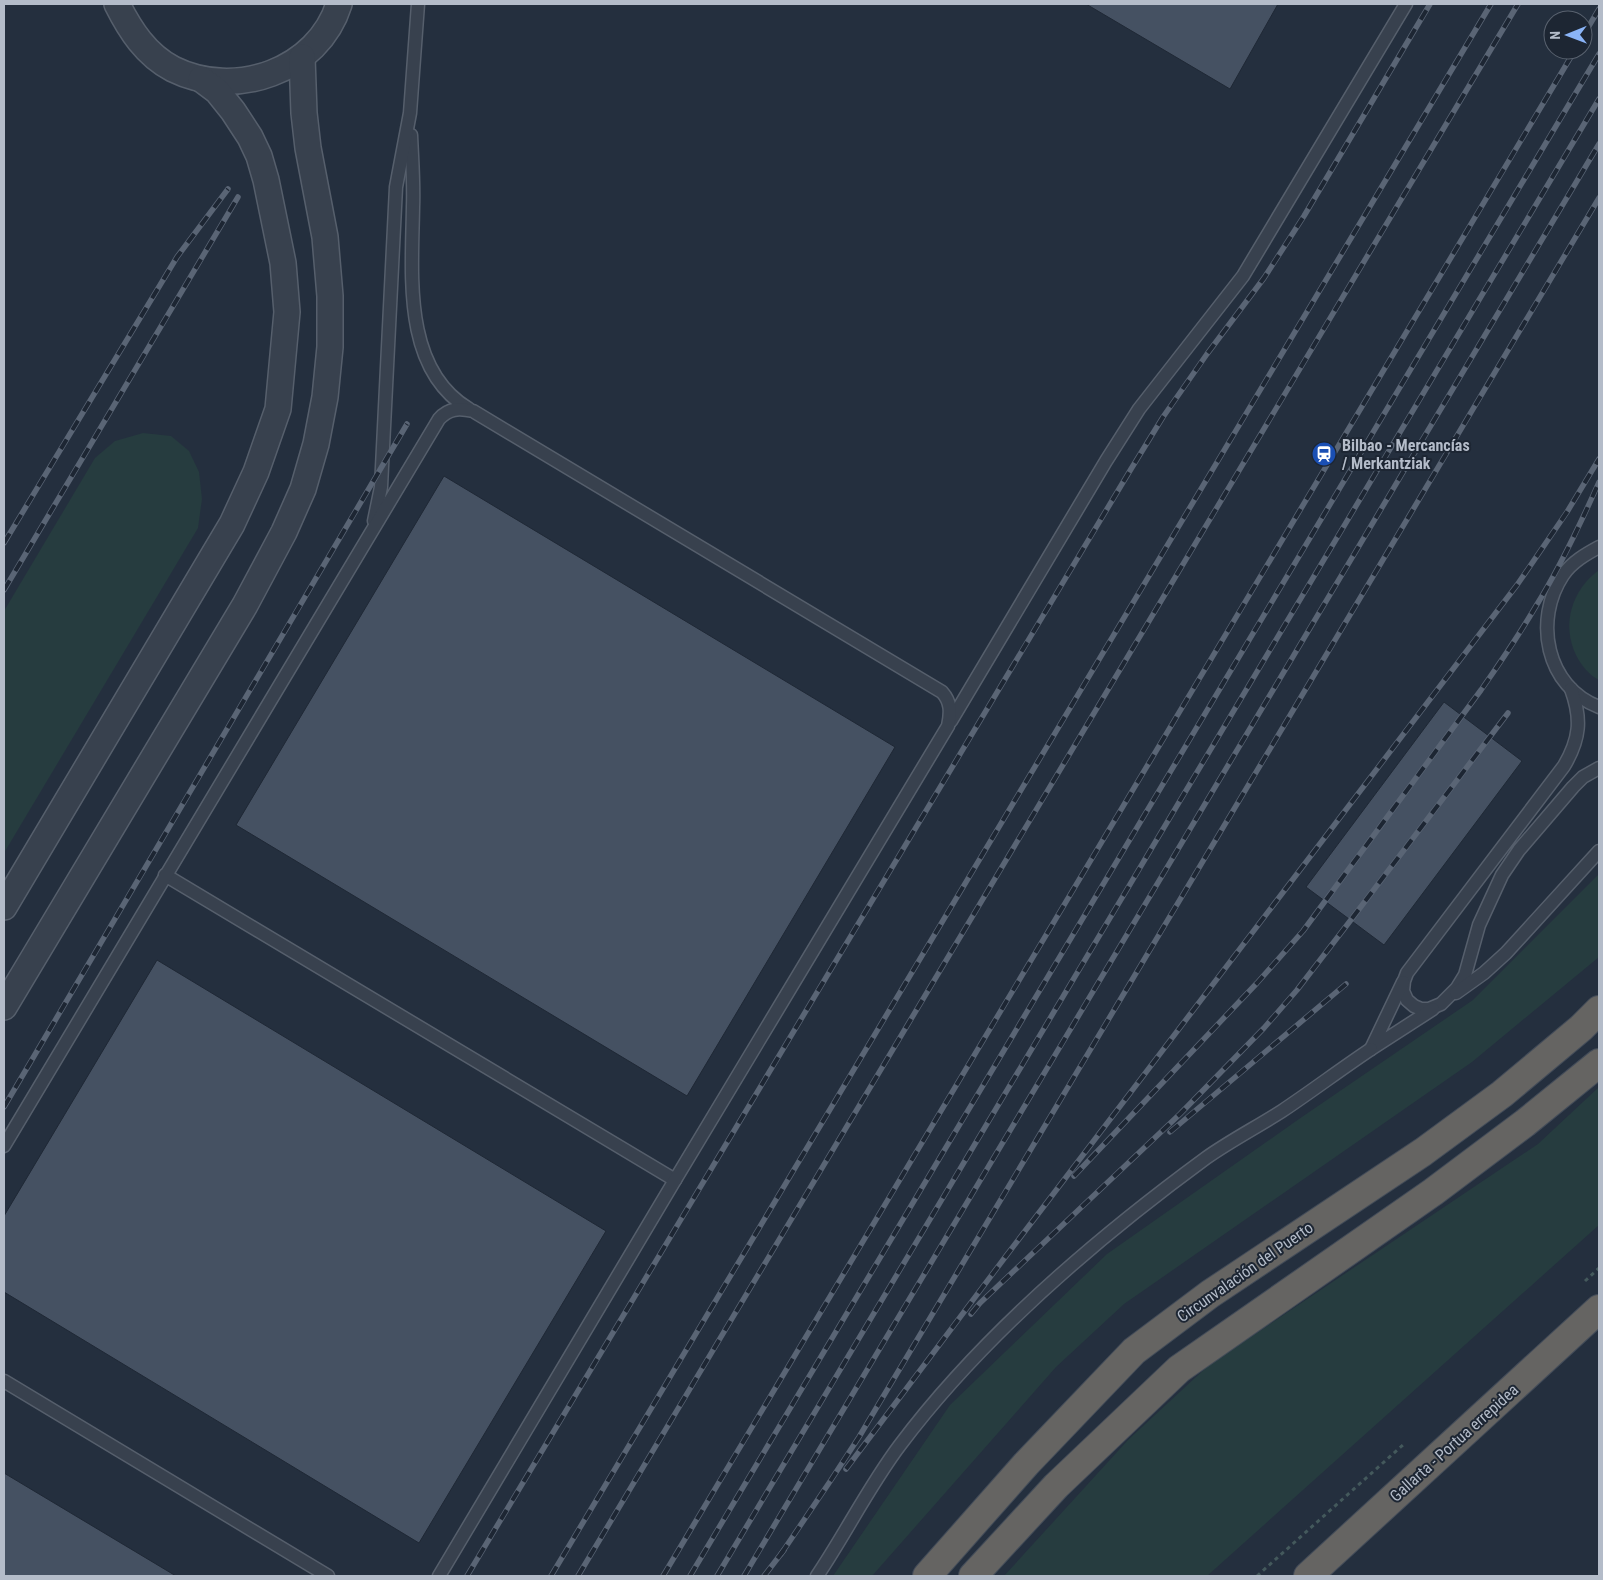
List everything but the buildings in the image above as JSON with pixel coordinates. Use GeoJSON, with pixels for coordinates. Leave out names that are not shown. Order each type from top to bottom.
{"type":"FeatureCollection","features":[{"type":"Feature","properties":{"kind":"highway","name":"Circunvalación del Puerto"},"geometry":{"type":"LineString","coordinates":[[927,1576],[1026,1464],[1134,1351],[1210,1294],[1423,1152],[1502,1094],[1581,1028],[1599,1010]]}},
{"type":"Feature","properties":{"kind":"highway"},"geometry":{"type":"LineString","coordinates":[[973,1576],[1056,1486],[1179,1369],[1433,1192],[1525,1123],[1599,1063]]}},
{"type":"Feature","properties":{"kind":"highway","name":"Gallarta - Portua errepidea"},"geometry":{"type":"LineString","coordinates":[[1308,1576],[1599,1309]]}},
{"type":"Feature","properties":{"kind":"street"},"geometry":{"type":"LineString","coordinates":[[117,4],[129,28],[148,51],[173,69],[201,79],[228,82],[254,80],[280,71],[302,57],[322,36],[337,11],[339,4]]}},
{"type":"Feature","properties":{"kind":"street"},"geometry":{"type":"LineString","coordinates":[[4,1007],[246,605],[284,532],[303,489],[316,444],[324,397],[330,348],[330,296],[325,236],[308,148],[302,57]]}},
{"type":"Feature","properties":{"kind":"street"},"geometry":{"type":"LineString","coordinates":[[4,907],[232,524],[256,472],[278,409],[287,312],[283,263],[266,180],[259,156],[250,137],[217,91],[201,79]]}},
{"type":"Feature","properties":{"kind":"lane"},"geometry":{"type":"LineString","coordinates":[[366,541],[373,522],[381,487],[396,186],[410,113],[418,4]]}},
{"type":"Feature","properties":{"kind":"lane"},"geometry":{"type":"LineString","coordinates":[[439,1576],[1110,454],[1139,409],[1243,276],[1406,4]]}},
{"type":"Feature","properties":{"kind":"lane"},"geometry":{"type":"LineString","coordinates":[[410,113],[414,185],[412,293],[417,329],[426,358],[440,382],[456,401],[942,692],[950,705],[951,716],[948,726]]}},
{"type":"Feature","properties":{"kind":"lane"},"geometry":{"type":"LineString","coordinates":[[4,1146],[439,419],[445,412],[453,409],[473,411]]}},
{"type":"Feature","properties":{"kind":"lane"},"geometry":{"type":"LineString","coordinates":[[1599,547],[1582,556],[1564,574],[1552,596],[1546,620],[1548,646],[1556,669],[1572,689],[1599,708]]}},
{"type":"Feature","properties":{"kind":"lane"},"geometry":{"type":"LineString","coordinates":[[1371,1049],[1411,966],[1564,766],[1572,752],[1577,739],[1578,712],[1572,689]]}},
{"type":"Feature","properties":{"kind":"lane"},"geometry":{"type":"LineString","coordinates":[[1404,981],[1403,991],[1407,1000],[1421,1009],[1428,1009],[1441,1004],[1457,988],[1465,975],[1479,925],[1502,875],[1519,850],[1573,787],[1583,777],[1599,768]]}},
{"type":"Feature","properties":{"kind":"lane"},"geometry":{"type":"LineString","coordinates":[[817,1576],[875,1481],[900,1445],[976,1355],[1032,1302],[1100,1241],[1207,1157],[1283,1110],[1484,973],[1506,953],[1599,851]]}},
{"type":"Feature","properties":{"kind":"lane"},"geometry":{"type":"LineString","coordinates":[[166,875],[675,1180]]}},
{"type":"Feature","properties":{"kind":"lane"},"geometry":{"type":"LineString","coordinates":[[4,1381],[328,1576]]}},
{"type":"Feature","properties":{"kind":"green space"},"geometry":{"type":"Polygon","coordinates":[[[143,433],[171,436],[189,451],[199,472],[202,499],[198,528],[4,853],[4,611],[95,458],[115,441],[143,433]]]}},
{"type":"Feature","properties":{"kind":"green space"},"geometry":{"type":"Polygon","coordinates":[[[1599,570],[1599,680],[1589,673],[1578,659],[1569,631],[1572,608],[1576,598],[1582,587],[1599,570]]]}},
{"type":"Feature","properties":{"kind":"green space"},"geometry":{"type":"Polygon","coordinates":[[[1599,874],[1599,957],[1472,1062],[1124,1304],[1056,1367],[872,1576],[833,1576],[950,1405],[1107,1254],[1473,1000],[1599,874]]]}},
{"type":"Feature","properties":{"kind":"green space"},"geometry":{"type":"Polygon","coordinates":[[[1599,1087],[1599,1225],[1207,1576],[1004,1576],[1128,1440],[1209,1365],[1538,1144],[1599,1087]]]}},
{"type":"Feature","properties":{"kind":"railway"},"geometry":{"type":"LineString","coordinates":[[467,1576],[1131,469],[1163,417],[1264,278],[1304,216],[1430,4]]}},
{"type":"Feature","properties":{"kind":"railway"},"geometry":{"type":"LineString","coordinates":[[551,1576],[1491,4]]}},
{"type":"Feature","properties":{"kind":"railway"},"geometry":{"type":"LineString","coordinates":[[578,1576],[1518,4]]}},
{"type":"Feature","properties":{"kind":"railway"},"geometry":{"type":"LineString","coordinates":[[1593,19],[1599,9]]}},
{"type":"Feature","properties":{"kind":"railway"},"geometry":{"type":"LineString","coordinates":[[690,1576],[1599,54]]}},
{"type":"Feature","properties":{"kind":"railway"},"geometry":{"type":"LineString","coordinates":[[663,1576],[1569,60]]}},
{"type":"Feature","properties":{"kind":"railway"},"geometry":{"type":"LineString","coordinates":[[717,1576],[1599,99]]}},
{"type":"Feature","properties":{"kind":"railway"},"geometry":{"type":"LineString","coordinates":[[744,1576],[1599,144]]}},
{"type":"Feature","properties":{"kind":"railway"},"geometry":{"type":"LineString","coordinates":[[4,543],[177,257],[228,189]]}},
{"type":"Feature","properties":{"kind":"railway"},"geometry":{"type":"LineString","coordinates":[[4,590],[238,197]]}},
{"type":"Feature","properties":{"kind":"railway"},"geometry":{"type":"LineString","coordinates":[[781,1554],[859,1437],[1599,198]]}},
{"type":"Feature","properties":{"kind":"railway"},"geometry":{"type":"LineString","coordinates":[[4,1107],[407,424]]}},
{"type":"Feature","properties":{"kind":"railway"},"geometry":{"type":"LineString","coordinates":[[846,1469],[1517,585],[1567,512],[1599,459]]}},
{"type":"Feature","properties":{"kind":"railway"},"geometry":{"type":"LineString","coordinates":[[1074,1176],[1257,983],[1303,931],[1481,690],[1509,649],[1553,576],[1599,482]]}},
{"type":"Feature","properties":{"kind":"railway"},"geometry":{"type":"LineString","coordinates":[[971,1314],[980,1303],[1180,1114],[1264,1028],[1297,990],[1508,713]]}},
{"type":"Feature","properties":{"kind":"railway"},"geometry":{"type":"LineString","coordinates":[[1170,1132],[1346,984]]}},
{"type":"Feature","properties":{"kind":"railway"},"geometry":{"type":"LineString","coordinates":[[764,1576],[784,1550]]}},
{"type":"Feature","properties":{"kind":"place","name":"Bilbao - Mercancías / Merkantziak"},"geometry":{"type":"Point","coordinates":[1324,454]}}]}
